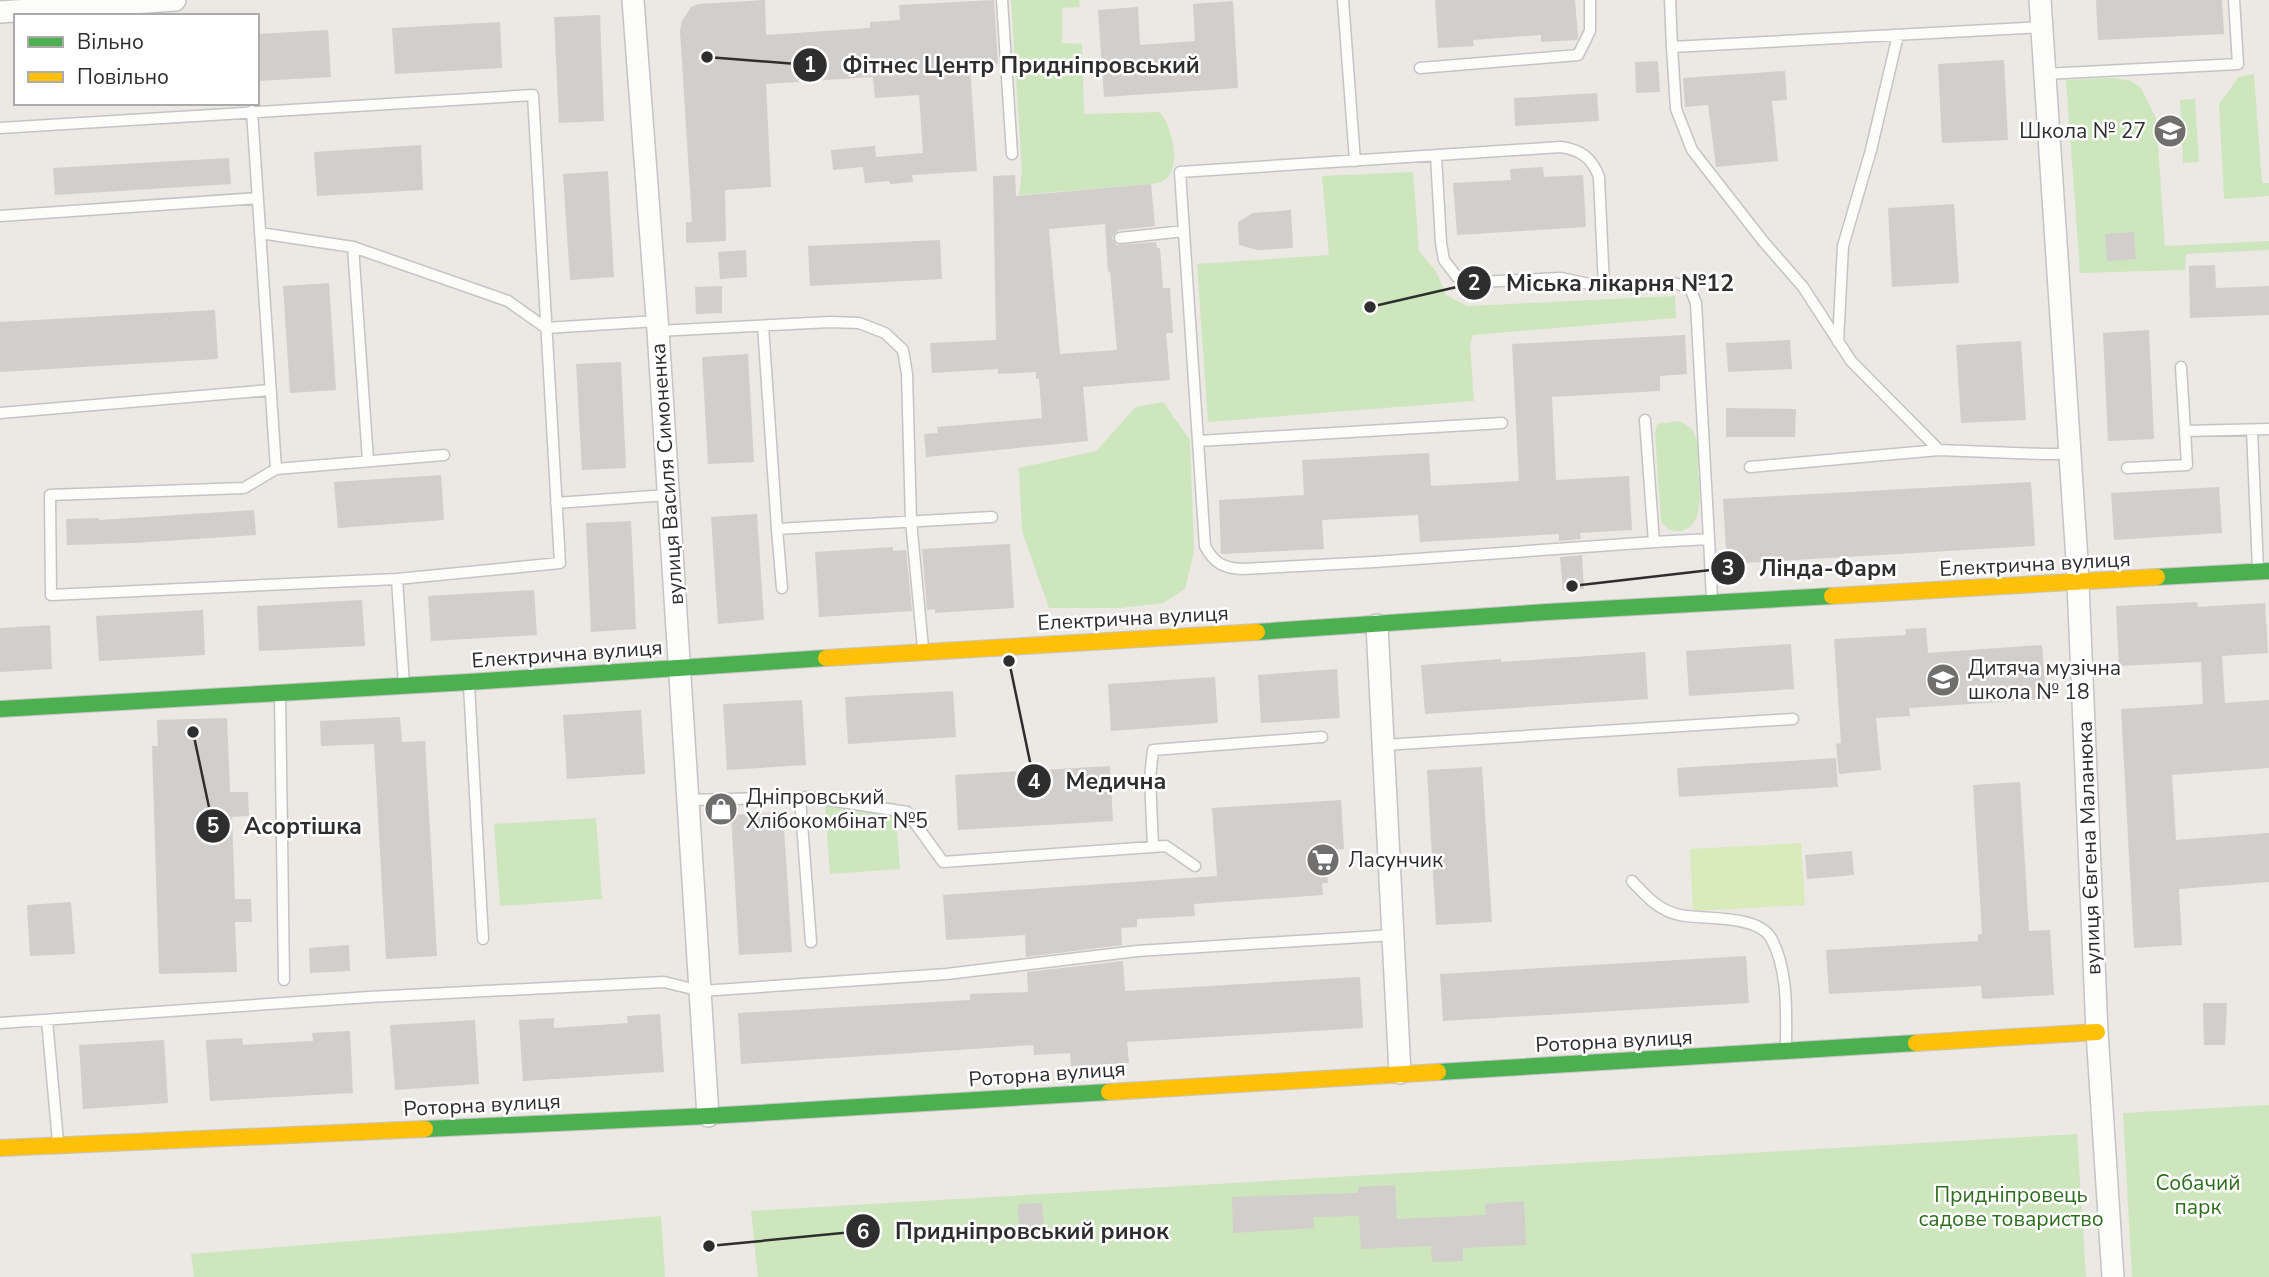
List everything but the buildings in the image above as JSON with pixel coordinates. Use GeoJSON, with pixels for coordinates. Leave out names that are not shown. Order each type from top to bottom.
{"type":"FeatureCollection","features":[{"type":"Feature","properties":{"kind":"street"},"geometry":{"type":"LineString","coordinates":[[0,12],[53,4],[175,0]]}},
{"type":"Feature","properties":{"kind":"street","name":"вулиця Василя Симоненка"},"geometry":{"type":"LineString","coordinates":[[633,0],[689,800],[708,1116]]}},
{"type":"Feature","properties":{"kind":"street","name":"вулиця Євгена Маланюка"},"geometry":{"type":"LineString","coordinates":[[2040,0],[2071,454],[2097,1032],[2113,1277]]}},
{"type":"Feature","properties":{"kind":"street","name":"Електрична вулиця"},"geometry":{"type":"LineString","coordinates":[[0,709],[1712,603],[2264,572]]}},
{"type":"Feature","properties":{"kind":"street"},"geometry":{"type":"LineString","coordinates":[[1377,625],[1400,1073]]}},
{"type":"Feature","properties":{"kind":"street","name":"Роторна вулиця"},"geometry":{"type":"LineString","coordinates":[[0,1149],[58,1144],[708,1116],[2097,1032]]}},
{"type":"Feature","properties":{"kind":"lane"},"geometry":{"type":"LineString","coordinates":[[1002,0],[1012,154]]}},
{"type":"Feature","properties":{"kind":"lane"},"geometry":{"type":"LineString","coordinates":[[1343,0],[1355,161]]}},
{"type":"Feature","properties":{"kind":"lane"},"geometry":{"type":"LineString","coordinates":[[1419,68],[1578,55],[1590,31],[1590,0]]}},
{"type":"Feature","properties":{"kind":"lane"},"geometry":{"type":"LineString","coordinates":[[1670,0],[1676,109],[1692,150],[1763,241],[1803,287],[1851,361],[1939,450]]}},
{"type":"Feature","properties":{"kind":"lane"},"geometry":{"type":"LineString","coordinates":[[2045,74],[2238,64],[2234,0]]}},
{"type":"Feature","properties":{"kind":"lane"},"geometry":{"type":"LineString","coordinates":[[1672,47],[2042,27]]}},
{"type":"Feature","properties":{"kind":"lane"},"geometry":{"type":"LineString","coordinates":[[1838,342],[1843,246],[1871,150],[1898,35]]}},
{"type":"Feature","properties":{"kind":"lane"},"geometry":{"type":"LineString","coordinates":[[0,128],[533,95],[560,563],[397,579],[51,595],[50,495],[244,488],[276,469],[444,455]]}},
{"type":"Feature","properties":{"kind":"lane"},"geometry":{"type":"LineString","coordinates":[[252,111],[276,469]]}},
{"type":"Feature","properties":{"kind":"lane"},"geometry":{"type":"LineString","coordinates":[[1604,287],[1599,177],[1594,165],[1585,155],[1574,149],[1561,147],[1180,172],[1205,546],[1217,564],[1229,568],[1374,562],[1709,539]]}},
{"type":"Feature","properties":{"kind":"lane"},"geometry":{"type":"LineString","coordinates":[[1436,156],[1444,260],[1457,277],[1478,282],[1561,278],[1604,287],[1674,283],[1690,288],[1695,295],[1712,603]]}},
{"type":"Feature","properties":{"kind":"lane"},"geometry":{"type":"LineString","coordinates":[[0,216],[258,198]]}},
{"type":"Feature","properties":{"kind":"lane"},"geometry":{"type":"LineString","coordinates":[[1120,238],[1184,231]]}},
{"type":"Feature","properties":{"kind":"lane"},"geometry":{"type":"LineString","coordinates":[[260,233],[353,247],[508,301],[546,328],[859,323],[885,333],[903,350],[907,374],[911,521],[923,651]]}},
{"type":"Feature","properties":{"kind":"lane"},"geometry":{"type":"LineString","coordinates":[[353,247],[368,460]]}},
{"type":"Feature","properties":{"kind":"lane"},"geometry":{"type":"LineString","coordinates":[[763,326],[782,588]]}},
{"type":"Feature","properties":{"kind":"lane"},"geometry":{"type":"LineString","coordinates":[[2127,468],[2187,466],[2181,367]]}},
{"type":"Feature","properties":{"kind":"lane"},"geometry":{"type":"LineString","coordinates":[[0,413],[270,390]]}},
{"type":"Feature","properties":{"kind":"lane"},"geometry":{"type":"LineString","coordinates":[[1645,420],[1654,542]]}},
{"type":"Feature","properties":{"kind":"lane"},"geometry":{"type":"LineString","coordinates":[[1198,441],[1502,423]]}},
{"type":"Feature","properties":{"kind":"lane"},"geometry":{"type":"LineString","coordinates":[[2185,431],[2269,429]]}},
{"type":"Feature","properties":{"kind":"lane"},"geometry":{"type":"LineString","coordinates":[[2252,430],[2264,572]]}},
{"type":"Feature","properties":{"kind":"lane"},"geometry":{"type":"LineString","coordinates":[[1749,467],[1939,450],[2071,454]]}},
{"type":"Feature","properties":{"kind":"lane"},"geometry":{"type":"LineString","coordinates":[[556,503],[667,495]]}},
{"type":"Feature","properties":{"kind":"lane"},"geometry":{"type":"LineString","coordinates":[[777,529],[992,517]]}},
{"type":"Feature","properties":{"kind":"lane"},"geometry":{"type":"LineString","coordinates":[[397,579],[404,685]]}},
{"type":"Feature","properties":{"kind":"lane"},"geometry":{"type":"LineString","coordinates":[[469,682],[483,939]]}},
{"type":"Feature","properties":{"kind":"lane"},"geometry":{"type":"LineString","coordinates":[[280,692],[284,980]]}},
{"type":"Feature","properties":{"kind":"lane"},"geometry":{"type":"LineString","coordinates":[[1384,745],[1793,719]]}},
{"type":"Feature","properties":{"kind":"lane"},"geometry":{"type":"LineString","coordinates":[[1153,847],[1150,778],[1153,750],[1322,737]]}},
{"type":"Feature","properties":{"kind":"lane"},"geometry":{"type":"LineString","coordinates":[[800,797],[811,942]]}},
{"type":"Feature","properties":{"kind":"lane"},"geometry":{"type":"LineString","coordinates":[[689,800],[809,797],[907,812],[943,862],[1166,846],[1195,866]]}},
{"type":"Feature","properties":{"kind":"lane"},"geometry":{"type":"LineString","coordinates":[[1632,881],[1652,903],[1679,915],[1710,917],[1760,927],[1770,936],[1778,954],[1785,990],[1787,1052]]}},
{"type":"Feature","properties":{"kind":"lane"},"geometry":{"type":"LineString","coordinates":[[0,1023],[369,997],[664,982],[701,991],[947,974],[1137,951],[1394,935]]}},
{"type":"Feature","properties":{"kind":"lane"},"geometry":{"type":"LineString","coordinates":[[47,1020],[58,1144]]}},
{"type":"Feature","properties":{"kind":"green space"},"geometry":{"type":"Polygon","coordinates":[[[1011,0],[1079,0],[1080,7],[1062,8],[1062,43],[1082,44],[1084,114],[1160,112],[1171,135],[1174,154],[1172,171],[1166,179],[1152,184],[1019,195],[1022,171],[1011,0]]]}},
{"type":"Feature","properties":{"kind":"green space"},"geometry":{"type":"Polygon","coordinates":[[[2254,74],[2262,183],[2269,183],[2269,196],[2224,199],[2219,104],[2239,77],[2254,74]]]}},
{"type":"Feature","properties":{"kind":"green space"},"geometry":{"type":"Polygon","coordinates":[[[2114,78],[2131,81],[2141,88],[2156,118],[2165,246],[2269,241],[2269,250],[2186,254],[2185,270],[2080,273],[2066,80],[2114,78]]]}},
{"type":"Feature","properties":{"kind":"green space"},"geometry":{"type":"Polygon","coordinates":[[[2195,99],[2199,162],[2183,163],[2180,100],[2195,99]]]}},
{"type":"Feature","properties":{"kind":"green space"},"geometry":{"type":"Polygon","coordinates":[[[1413,172],[1419,251],[1436,271],[1446,295],[1467,306],[1675,296],[1676,318],[1473,335],[1470,345],[1474,401],[1208,422],[1197,264],[1329,255],[1322,176],[1413,172]]]}},
{"type":"Feature","properties":{"kind":"green space"},"geometry":{"type":"Polygon","coordinates":[[[1163,402],[1190,440],[1194,551],[1185,589],[1163,603],[1120,608],[1049,608],[1022,531],[1019,468],[1096,451],[1136,407],[1163,402]]]}},
{"type":"Feature","properties":{"kind":"green space"},"geometry":{"type":"Polygon","coordinates":[[[1679,421],[1694,432],[1697,439],[1700,495],[1694,522],[1688,528],[1677,531],[1669,529],[1661,522],[1655,434],[1657,424],[1679,421]]]}},
{"type":"Feature","properties":{"kind":"green space"},"geometry":{"type":"Polygon","coordinates":[[[895,802],[900,869],[830,874],[825,806],[895,802]]]}},
{"type":"Feature","properties":{"kind":"green space"},"geometry":{"type":"Polygon","coordinates":[[[596,818],[602,899],[500,906],[494,824],[596,818]]]}},
{"type":"Feature","properties":{"kind":"green space"},"geometry":{"type":"Polygon","coordinates":[[[1801,843],[1805,905],[1693,911],[1690,849],[1801,843]]]}},
{"type":"Feature","properties":{"kind":"green space","name":"Собачий парк"},"geometry":{"type":"Polygon","coordinates":[[[2269,1105],[2269,1277],[2132,1277],[2123,1113],[2269,1105]]]}},
{"type":"Feature","properties":{"kind":"green space","name":"Придніпровець садове товариство"},"geometry":{"type":"Polygon","coordinates":[[[2077,1134],[2086,1277],[758,1277],[751,1211],[2077,1134]]]}},
{"type":"Feature","properties":{"kind":"green space"},"geometry":{"type":"Polygon","coordinates":[[[661,1216],[665,1277],[194,1277],[191,1254],[661,1216]]]}},
{"type":"Feature","properties":{"kind":"traffic: fast"},"geometry":{"type":"LineString","coordinates":[[2157,577],[2269,571]]}},
{"type":"Feature","properties":{"kind":"traffic: fast"},"geometry":{"type":"LineString","coordinates":[[1257,632],[1832,596]]}},
{"type":"Feature","properties":{"kind":"traffic: fast"},"geometry":{"type":"LineString","coordinates":[[0,709],[826,658]]}},
{"type":"Feature","properties":{"kind":"traffic: fast"},"geometry":{"type":"LineString","coordinates":[[1438,1072],[1916,1043]]}},
{"type":"Feature","properties":{"kind":"traffic: fast"},"geometry":{"type":"LineString","coordinates":[[425,1129],[708,1116],[1109,1092]]}},
{"type":"Feature","properties":{"kind":"traffic: slow"},"geometry":{"type":"LineString","coordinates":[[1832,596],[2157,577]]}},
{"type":"Feature","properties":{"kind":"traffic: slow"},"geometry":{"type":"LineString","coordinates":[[826,658],[1257,632]]}},
{"type":"Feature","properties":{"kind":"traffic: slow"},"geometry":{"type":"LineString","coordinates":[[1916,1043],[2097,1032]]}},
{"type":"Feature","properties":{"kind":"traffic: slow"},"geometry":{"type":"LineString","coordinates":[[1109,1092],[1438,1072]]}},
{"type":"Feature","properties":{"kind":"traffic: slow"},"geometry":{"type":"LineString","coordinates":[[0,1148],[425,1129]]}},
{"type":"Feature","properties":{"kind":"place","name":"Фітнес Центр Придніпровський"},"geometry":{"type":"Point","coordinates":[707,57]}},
{"type":"Feature","properties":{"kind":"place","name":"Школа № 27"},"geometry":{"type":"Point","coordinates":[2170,131]}},
{"type":"Feature","properties":{"kind":"place","name":"Міська лікарня №12"},"geometry":{"type":"Point","coordinates":[1370,307]}},
{"type":"Feature","properties":{"kind":"place","name":"Лінда-Фарм"},"geometry":{"type":"Point","coordinates":[1572,586]}},
{"type":"Feature","properties":{"kind":"place","name":"Медична"},"geometry":{"type":"Point","coordinates":[1009,661]}},
{"type":"Feature","properties":{"kind":"place","name":"Дитяча музічна школа № 18"},"geometry":{"type":"Point","coordinates":[1943,680]}},
{"type":"Feature","properties":{"kind":"place","name":"Асортішка"},"geometry":{"type":"Point","coordinates":[193,732]}},
{"type":"Feature","properties":{"kind":"place","name":"Дніпровський Хлібокомбінат №5"},"geometry":{"type":"Point","coordinates":[721,809]}},
{"type":"Feature","properties":{"kind":"place","name":"Ласунчик"},"geometry":{"type":"Point","coordinates":[1323,860]}},
{"type":"Feature","properties":{"kind":"place","name":"Придніпровський ринок"},"geometry":{"type":"Point","coordinates":[709,1246]}}]}
